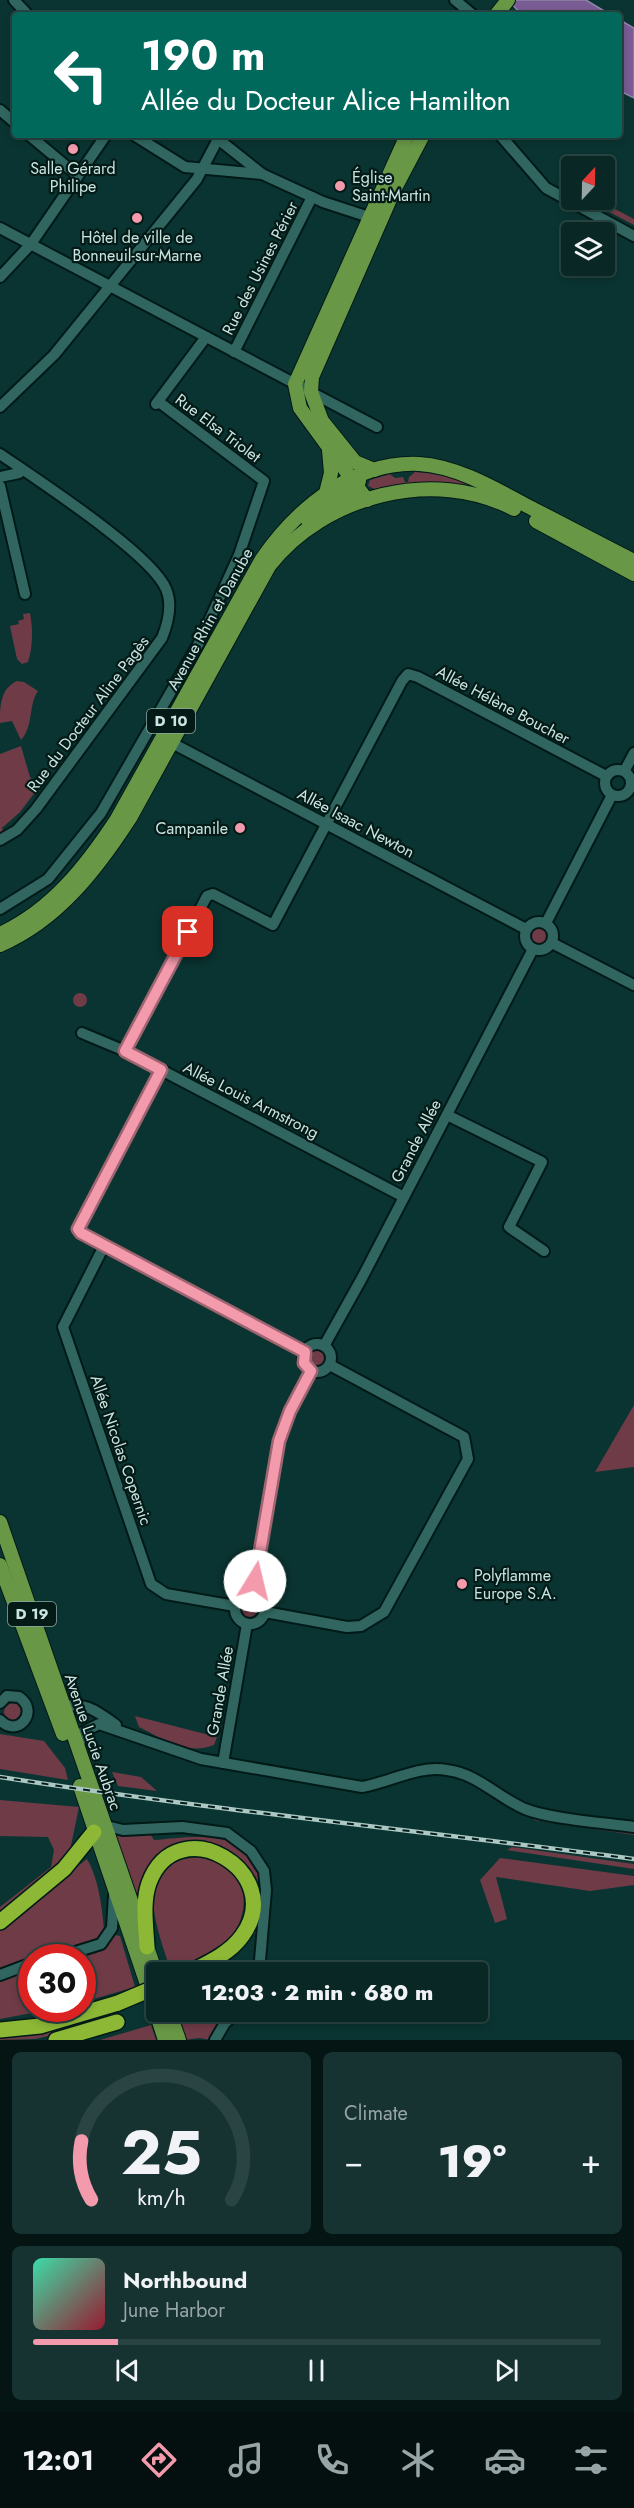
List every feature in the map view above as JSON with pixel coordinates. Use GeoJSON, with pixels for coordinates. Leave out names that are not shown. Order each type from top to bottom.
{"type":"FeatureCollection","features":[{"type":"Feature","properties":{"kind":"highway"},"geometry":{"type":"LineString","coordinates":[[0,1922],[64,1869],[99,1829]]}},
{"type":"Feature","properties":{"kind":"highway"},"geometry":{"type":"LineString","coordinates":[[147,1947],[146,1892],[160,1865],[175,1854],[191,1849],[211,1850],[225,1856],[243,1872],[250,1887],[253,1905],[243,1934],[232,1946],[206,1962]]}},
{"type":"Feature","properties":{"kind":"highway"},"geometry":{"type":"LineString","coordinates":[[0,2030],[40,2026],[118,2003],[146,1991]]}},
{"type":"Feature","properties":{"kind":"highway"},"geometry":{"type":"LineString","coordinates":[[56,2040],[117,2022]]}},
{"type":"Feature","properties":{"kind":"main road"},"geometry":{"type":"LineString","coordinates":[[498,12],[508,0]]}},
{"type":"Feature","properties":{"kind":"main road"},"geometry":{"type":"LineString","coordinates":[[374,470],[355,462],[322,421],[311,392],[315,365],[406,138]]}},
{"type":"Feature","properties":{"kind":"main road"},"geometry":{"type":"LineString","coordinates":[[367,500],[357,481],[329,450],[300,408],[295,384],[374,220],[421,138]]}},
{"type":"Feature","properties":{"kind":"main road"},"geometry":{"type":"LineString","coordinates":[[326,493],[331,473],[329,450]]}},
{"type":"Feature","properties":{"kind":"main road"},"geometry":{"type":"LineString","coordinates":[[298,535],[312,515],[352,493],[357,481],[355,462]]}},
{"type":"Feature","properties":{"kind":"main road","name":"D 10"},"geometry":{"type":"LineString","coordinates":[[326,493],[357,481],[374,470],[420,464],[448,471],[488,486],[634,561]]}},
{"type":"Feature","properties":{"kind":"main road","name":"D 10"},"geometry":{"type":"LineString","coordinates":[[298,535],[321,520],[367,500],[397,491],[424,488],[475,493],[502,503],[634,574]]}},
{"type":"Feature","properties":{"kind":"main road","name":"Avenue Rhin et Danube"},"geometry":{"type":"LineString","coordinates":[[0,934],[31,917],[63,890],[90,860],[117,819],[262,559],[277,537],[326,493]]}},
{"type":"Feature","properties":{"kind":"main road","name":"Avenue Rhin et Danube"},"geometry":{"type":"LineString","coordinates":[[0,945],[43,921],[81,885],[120,834],[269,566],[298,535]]}},
{"type":"Feature","properties":{"kind":"main road","name":"Avenue Lucie Aubrac"},"geometry":{"type":"LineString","coordinates":[[0,1522],[99,1829],[152,1962]]}},
{"type":"Feature","properties":{"kind":"main road","name":"Avenue Lucie Aubrac"},"geometry":{"type":"LineString","coordinates":[[0,1564],[78,1751],[114,1886],[146,1977]]}},
{"type":"Feature","properties":{"kind":"main road","name":"Avenue Lucie Aubrac"},"geometry":{"type":"LineString","coordinates":[[159,2022],[165,2040]]}},
{"type":"Feature","properties":{"kind":"main road"},"geometry":{"type":"LineString","coordinates":[[173,2022],[179,2040]]}},
{"type":"Feature","properties":{"kind":"street"},"geometry":{"type":"LineString","coordinates":[[14,0],[25,12]]}},
{"type":"Feature","properties":{"kind":"street"},"geometry":{"type":"LineString","coordinates":[[457,2],[469,12]]}},
{"type":"Feature","properties":{"kind":"street"},"geometry":{"type":"LineString","coordinates":[[0,110],[12,120]]}},
{"type":"Feature","properties":{"kind":"street"},"geometry":{"type":"LineString","coordinates":[[33,138],[78,176]]}},
{"type":"Feature","properties":{"kind":"street"},"geometry":{"type":"LineString","coordinates":[[0,277],[31,244],[104,138]]}},
{"type":"Feature","properties":{"kind":"street"},"geometry":{"type":"LineString","coordinates":[[139,138],[180,164],[201,170],[262,174]]}},
{"type":"Feature","properties":{"kind":"street"},"geometry":{"type":"LineString","coordinates":[[0,406],[54,355],[197,179],[217,138]]}},
{"type":"Feature","properties":{"kind":"street"},"geometry":{"type":"LineString","coordinates":[[218,138],[262,174],[312,197],[374,220]]}},
{"type":"Feature","properties":{"kind":"street"},"geometry":{"type":"LineString","coordinates":[[503,138],[546,188],[634,236]]}},
{"type":"Feature","properties":{"kind":"street","name":"Rue des Usines Périer"},"geometry":{"type":"LineString","coordinates":[[234,352],[312,197]]}},
{"type":"Feature","properties":{"kind":"street"},"geometry":{"type":"LineString","coordinates":[[0,228],[377,427]]}},
{"type":"Feature","properties":{"kind":"street","name":"Rue Elsa Triolet"},"geometry":{"type":"LineString","coordinates":[[0,909],[48,879],[90,829],[199,643],[239,555],[264,481],[158,403],[206,337]]}},
{"type":"Feature","properties":{"kind":"street","name":"Rue du Docteur Aline Pagès"},"geometry":{"type":"LineString","coordinates":[[0,454],[149,564],[168,591],[170,618],[162,638],[36,808],[17,830],[0,840]]}},
{"type":"Feature","properties":{"kind":"street"},"geometry":{"type":"LineString","coordinates":[[0,477],[19,473],[22,470]]}},
{"type":"Feature","properties":{"kind":"street"},"geometry":{"type":"LineString","coordinates":[[0,486],[25,594]]}},
{"type":"Feature","properties":{"kind":"street","name":"Allée Hélène Boucher"},"geometry":{"type":"LineString","coordinates":[[327,825],[402,681],[408,674],[418,677],[606,776]]}},
{"type":"Feature","properties":{"kind":"street","name":"Allée Isaac Newton"},"geometry":{"type":"LineString","coordinates":[[172,743],[526,929]]}},
{"type":"Feature","properties":{"kind":"street"},"geometry":{"type":"LineString","coordinates":[[625,770],[634,753]]}},
{"type":"Feature","properties":{"kind":"street"},"geometry":{"type":"LineString","coordinates":[[614,770],[625,770],[632,778],[632,790],[622,796],[612,795],[605,787],[606,776],[614,770]]}},
{"type":"Feature","properties":{"kind":"street"},"geometry":{"type":"LineString","coordinates":[[546,923],[612,795]]}},
{"type":"Feature","properties":{"kind":"street"},"geometry":{"type":"LineString","coordinates":[[125,1051],[207,896],[213,894],[273,925],[327,825]]}},
{"type":"Feature","properties":{"kind":"street"},"geometry":{"type":"LineString","coordinates":[[535,922],[546,923],[553,932],[552,943],[544,950],[533,949],[526,940],[526,929],[535,922]]}},
{"type":"Feature","properties":{"kind":"street"},"geometry":{"type":"LineString","coordinates":[[552,943],[634,985]]}},
{"type":"Feature","properties":{"kind":"street","name":"Grande Allée"},"geometry":{"type":"LineString","coordinates":[[324,1346],[533,949]]}},
{"type":"Feature","properties":{"kind":"street","name":"Allée Louis Armstrong"},"geometry":{"type":"LineString","coordinates":[[82,1033],[125,1051],[404,1197]]}},
{"type":"Feature","properties":{"kind":"street"},"geometry":{"type":"LineString","coordinates":[[161,1070],[79,1226],[81,1233],[305,1352]]}},
{"type":"Feature","properties":{"kind":"street"},"geometry":{"type":"LineString","coordinates":[[447,1115],[542,1162],[509,1227],[544,1251]]}},
{"type":"Feature","properties":{"kind":"street","name":"Allée Nicolas Copernic"},"geometry":{"type":"LineString","coordinates":[[104,1246],[63,1327],[151,1584],[166,1594],[235,1606]]}},
{"type":"Feature","properties":{"kind":"street"},"geometry":{"type":"LineString","coordinates":[[313,1345],[324,1346],[331,1354],[330,1365],[322,1372],[311,1371],[304,1363],[305,1352],[313,1345]]}},
{"type":"Feature","properties":{"kind":"street"},"geometry":{"type":"LineString","coordinates":[[265,1612],[347,1627],[361,1626],[384,1612],[468,1459],[464,1437],[330,1365]]}},
{"type":"Feature","properties":{"kind":"street"},"geometry":{"type":"LineString","coordinates":[[253,1594],[279,1441],[290,1411],[311,1371]]}},
{"type":"Feature","properties":{"kind":"street"},"geometry":{"type":"LineString","coordinates":[[253,1594],[262,1600],[265,1612],[258,1621],[247,1624],[238,1617],[235,1606],[242,1596],[253,1594]]}},
{"type":"Feature","properties":{"kind":"street","name":"Grande Allée"},"geometry":{"type":"LineString","coordinates":[[223,1763],[247,1624]]}},
{"type":"Feature","properties":{"kind":"street"},"geometry":{"type":"LineString","coordinates":[[0,1702],[7,1696],[19,1697],[28,1706],[29,1712],[24,1723],[19,1726],[6,1726],[0,1721]]}},
{"type":"Feature","properties":{"kind":"street"},"geometry":{"type":"LineString","coordinates":[[59,1708],[70,1703],[88,1708],[123,1730]]}},
{"type":"Feature","properties":{"kind":"street"},"geometry":{"type":"LineString","coordinates":[[78,1751],[80,1736],[88,1727],[99,1724],[123,1730],[180,1754],[362,1787],[383,1784],[415,1771],[448,1770],[480,1780],[528,1810],[634,1827]]}},
{"type":"Feature","properties":{"kind":"street"},"geometry":{"type":"LineString","coordinates":[[99,1829],[182,1827],[227,1833],[251,1851],[264,1871],[266,1890],[260,1962]]}},
{"type":"Feature","properties":{"kind":"street"},"geometry":{"type":"LineString","coordinates":[[96,1946],[108,1937],[114,1913],[114,1886]]}},
{"type":"Feature","properties":{"kind":"street"},"geometry":{"type":"LineString","coordinates":[[0,1975],[18,1968]]}},
{"type":"Feature","properties":{"kind":"street"},"geometry":{"type":"LineString","coordinates":[[215,2040],[225,2022]]}},
{"type":"Feature","properties":{"kind":"shaded area"},"geometry":{"type":"Polygon","coordinates":[[[508,0],[586,0],[606,12],[519,12],[508,0]]]}},
{"type":"Feature","properties":{"kind":"shaded area"},"geometry":{"type":"Polygon","coordinates":[[[622,21],[634,28],[634,98],[622,92],[622,21]]]}},
{"type":"Feature","properties":{"kind":"shaded area"},"geometry":{"type":"Polygon","coordinates":[[[615,209],[634,219],[634,225],[606,210],[615,209]]]}},
{"type":"Feature","properties":{"kind":"shaded area"},"geometry":{"type":"Polygon","coordinates":[[[415,472],[463,481],[507,501],[377,490],[368,486],[370,480],[390,474],[395,478],[403,477],[405,482],[408,482],[409,477],[415,472]]]}},
{"type":"Feature","properties":{"kind":"shaded area"},"geometry":{"type":"Polygon","coordinates":[[[30,613],[31,650],[28,662],[22,664],[17,659],[10,626],[19,624],[18,621],[24,619],[23,614],[30,613]]]}},
{"type":"Feature","properties":{"kind":"shaded area"},"geometry":{"type":"Polygon","coordinates":[[[17,681],[24,682],[38,691],[28,728],[21,740],[12,721],[0,723],[4,693],[11,684],[17,681]]]}},
{"type":"Feature","properties":{"kind":"shaded area"},"geometry":{"type":"Polygon","coordinates":[[[21,746],[30,777],[39,787],[20,812],[2,828],[4,833],[0,836],[0,754],[21,746]]]}},
{"type":"Feature","properties":{"kind":"shaded area"},"geometry":{"type":"Polygon","coordinates":[[[539,926],[545,929],[548,935],[545,941],[539,944],[533,941],[530,935],[533,929],[539,926]]]}},
{"type":"Feature","properties":{"kind":"shaded area"},"geometry":{"type":"Polygon","coordinates":[[[77,993],[83,993],[87,1000],[83,1007],[77,1007],[73,1003],[73,997],[77,993]]]}},
{"type":"Feature","properties":{"kind":"shaded area"},"geometry":{"type":"Polygon","coordinates":[[[315,1350],[321,1350],[326,1358],[324,1364],[315,1366],[310,1361],[310,1355],[315,1350]]]}},
{"type":"Feature","properties":{"kind":"shaded area"},"geometry":{"type":"Polygon","coordinates":[[[634,1405],[634,1467],[595,1472],[634,1405]]]}},
{"type":"Feature","properties":{"kind":"shaded area"},"geometry":{"type":"Polygon","coordinates":[[[249,1601],[255,1603],[257,1609],[255,1615],[249,1617],[243,1615],[241,1609],[243,1603],[249,1601]]]}},
{"type":"Feature","properties":{"kind":"shaded area"},"geometry":{"type":"Polygon","coordinates":[[[13,1703],[21,1708],[22,1712],[17,1720],[13,1721],[5,1716],[4,1712],[9,1704],[13,1703]]]}},
{"type":"Feature","properties":{"kind":"shaded area"},"geometry":{"type":"Polygon","coordinates":[[[135,1716],[217,1737],[214,1745],[204,1748],[194,1749],[175,1745],[139,1727],[135,1716]]]}},
{"type":"Feature","properties":{"kind":"shaded area"},"geometry":{"type":"Polygon","coordinates":[[[0,1734],[44,1741],[65,1768],[68,1780],[0,1769],[0,1734]]]}},
{"type":"Feature","properties":{"kind":"shaded area"},"geometry":{"type":"Polygon","coordinates":[[[112,1772],[141,1777],[157,1791],[118,1786],[112,1772]]]}},
{"type":"Feature","properties":{"kind":"shaded area"},"geometry":{"type":"Polygon","coordinates":[[[0,1800],[79,1807],[69,1855],[0,1914],[0,1907],[51,1867],[54,1850],[48,1837],[0,1836],[0,1800]]]}},
{"type":"Feature","properties":{"kind":"shaded area"},"geometry":{"type":"Polygon","coordinates":[[[536,1817],[634,1832],[634,1835],[534,1820],[536,1817]]]}},
{"type":"Feature","properties":{"kind":"shaded area"},"geometry":{"type":"Polygon","coordinates":[[[109,1829],[116,1834],[149,1832],[154,1840],[184,1837],[215,1838],[229,1841],[242,1848],[253,1858],[262,1879],[263,1894],[259,1932],[252,1935],[258,1901],[255,1880],[248,1868],[233,1856],[213,1846],[198,1843],[183,1844],[171,1849],[159,1857],[150,1868],[136,1898],[109,1829]]]}},
{"type":"Feature","properties":{"kind":"shaded area"},"geometry":{"type":"Polygon","coordinates":[[[512,1847],[634,1864],[634,1869],[507,1850],[512,1847]]]}},
{"type":"Feature","properties":{"kind":"shaded area"},"geometry":{"type":"Polygon","coordinates":[[[199,1857],[230,1869],[237,1876],[241,1885],[244,1904],[239,1924],[222,1945],[192,1962],[168,1962],[154,1912],[156,1882],[163,1870],[176,1861],[199,1857]]]}},
{"type":"Feature","properties":{"kind":"shaded area"},"geometry":{"type":"Polygon","coordinates":[[[500,1858],[634,1876],[634,1885],[590,1891],[496,1877],[507,1919],[495,1923],[480,1880],[500,1858]]]}},
{"type":"Feature","properties":{"kind":"shaded area"},"geometry":{"type":"Polygon","coordinates":[[[87,1859],[98,1887],[105,1937],[90,1944],[18,1944],[18,1964],[0,1970],[0,1927],[87,1859]]]}},
{"type":"Feature","properties":{"kind":"shaded area"},"geometry":{"type":"Polygon","coordinates":[[[115,1935],[120,1936],[135,1987],[96,1998],[96,1953],[115,1935]]]}},
{"type":"Feature","properties":{"kind":"shaded area"},"geometry":{"type":"Polygon","coordinates":[[[18,1975],[18,2016],[0,2019],[0,1982],[18,1975]]]}},
{"type":"Feature","properties":{"kind":"shaded area"},"geometry":{"type":"Polygon","coordinates":[[[116,2010],[119,2020],[35,2039],[0,2040],[0,2035],[60,2022],[96,2022],[96,2014],[116,2010]]]}},
{"type":"Feature","properties":{"kind":"shaded area"},"geometry":{"type":"Polygon","coordinates":[[[179,2022],[220,2022],[211,2040],[199,2038],[185,2040],[179,2022]]]}},
{"type":"Feature","properties":{"kind":"shaded area"},"geometry":{"type":"Polygon","coordinates":[[[151,2025],[156,2040],[100,2040],[151,2025]]]}},
{"type":"Feature","properties":{"kind":"railway"},"geometry":{"type":"LineString","coordinates":[[0,1777],[238,1810],[634,1859]]}},
{"type":"Feature","properties":{"kind":"place","name":"Salle Gérard Philipe"},"geometry":{"type":"Point","coordinates":[73,149]}},
{"type":"Feature","properties":{"kind":"place","name":"Église Saint-Martin"},"geometry":{"type":"Point","coordinates":[340,186]}},
{"type":"Feature","properties":{"kind":"place","name":"Hôtel de ville de Bonneuil-sur-Marne"},"geometry":{"type":"Point","coordinates":[137,218]}},
{"type":"Feature","properties":{"kind":"place","name":"Campanile"},"geometry":{"type":"Point","coordinates":[240,828]}},
{"type":"Feature","properties":{"kind":"place","name":"Polyflamme Europe S.A."},"geometry":{"type":"Point","coordinates":[462,1584]}},
{"type":"Feature","properties":{"kind":"route"},"geometry":{"type":"LineString","coordinates":[[188,932],[125,1051],[161,1070],[78,1229],[104,1246],[305,1352],[304,1363],[311,1371],[290,1411],[279,1441],[255,1581]]}}]}
